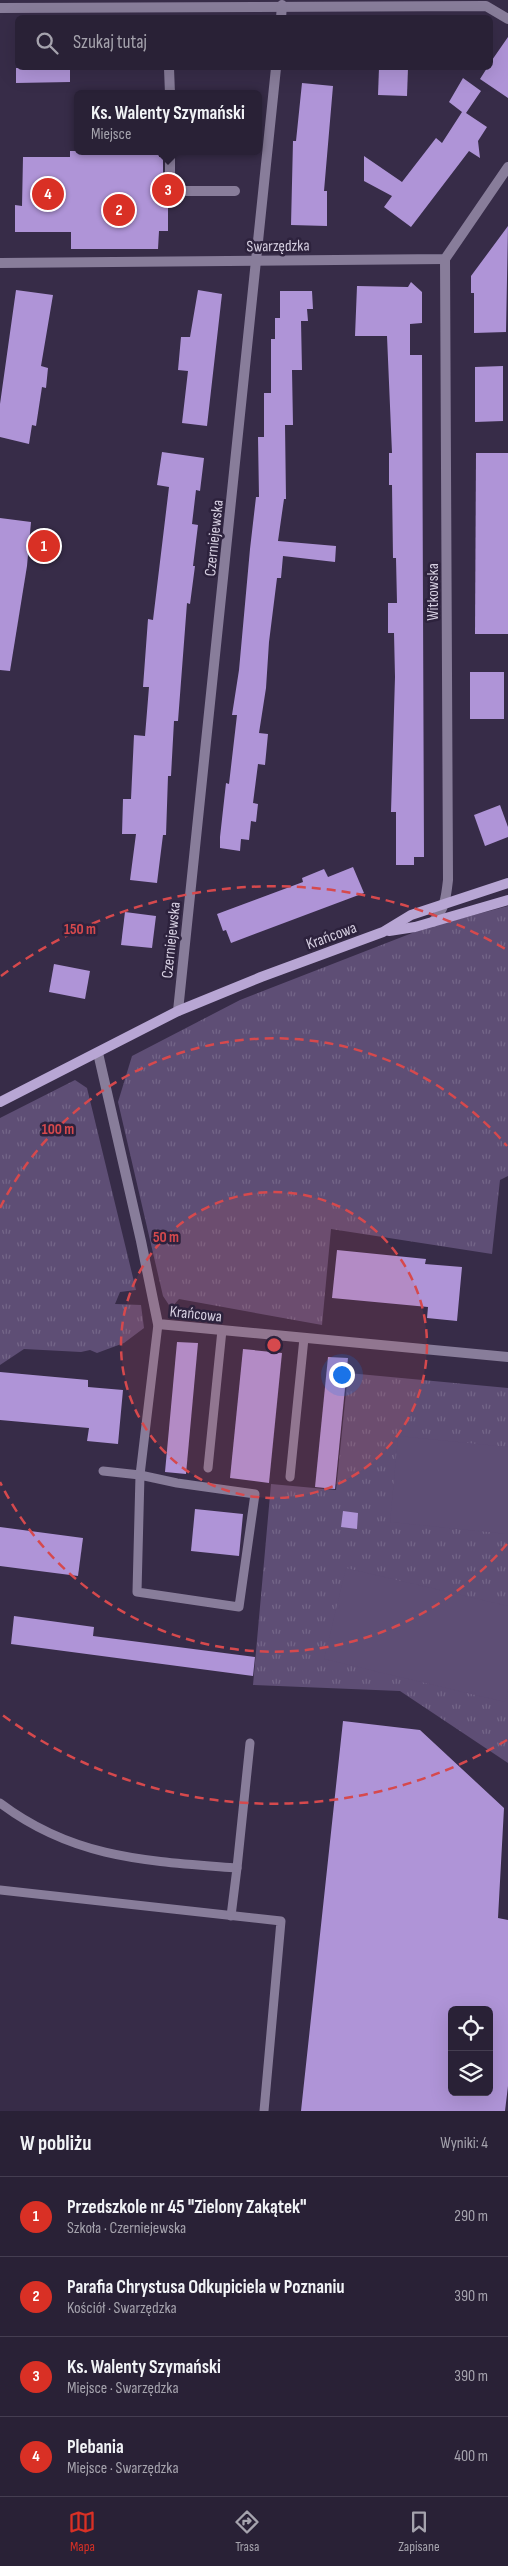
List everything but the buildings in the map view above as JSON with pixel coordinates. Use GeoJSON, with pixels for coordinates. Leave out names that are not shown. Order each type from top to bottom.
{"type":"FeatureCollection","features":[{"type":"Feature","properties":{"kind":"street"},"geometry":{"type":"LineString","coordinates":[[0,8],[324,4],[486,6],[494,4],[508,19]]}},
{"type":"Feature","properties":{"kind":"street"},"geometry":{"type":"LineString","coordinates":[[281,15],[282,5]]}},
{"type":"Feature","properties":{"kind":"street"},"geometry":{"type":"LineString","coordinates":[[169,70],[170,90]]}},
{"type":"Feature","properties":{"kind":"street","name":"Czerniejewska"},"geometry":{"type":"LineString","coordinates":[[178,1010],[276,70]]}},
{"type":"Feature","properties":{"kind":"street"},"geometry":{"type":"LineString","coordinates":[[170,155],[170,191],[235,191]]}},
{"type":"Feature","properties":{"kind":"street"},"geometry":{"type":"LineString","coordinates":[[445,259],[508,167]]}},
{"type":"Feature","properties":{"kind":"street","name":"Swarzędzka"},"geometry":{"type":"LineString","coordinates":[[0,263],[445,259]]}},
{"type":"Feature","properties":{"kind":"street","name":"Witkowska"},"geometry":{"type":"LineString","coordinates":[[433,922],[443,910],[446,902],[448,870],[445,259]]}},
{"type":"Feature","properties":{"kind":"street","name":"Krańcowa"},"geometry":{"type":"LineString","coordinates":[[383,932],[412,915],[446,902],[508,883]]}},
{"type":"Feature","properties":{"kind":"street","name":"Krańcowa"},"geometry":{"type":"LineString","coordinates":[[0,1102],[98,1054],[178,1010],[260,976],[383,932],[433,922],[508,900]]}},
{"type":"Feature","properties":{"kind":"street","name":"Krańcowa"},"geometry":{"type":"LineString","coordinates":[[98,1054],[158,1324],[508,1357]]}},
{"type":"Feature","properties":{"kind":"lane"},"geometry":{"type":"LineString","coordinates":[[103,1471],[140,1475],[177,1483],[255,1494],[240,1607],[136,1592],[140,1475],[158,1324]]}},
{"type":"Feature","properties":{"kind":"lane"},"geometry":{"type":"LineString","coordinates":[[208,1468],[222,1330]]}},
{"type":"Feature","properties":{"kind":"lane"},"geometry":{"type":"LineString","coordinates":[[290,1478],[304,1338]]}},
{"type":"Feature","properties":{"kind":"lane"},"geometry":{"type":"LineString","coordinates":[[232,1916],[250,1743]]}},
{"type":"Feature","properties":{"kind":"lane"},"geometry":{"type":"LineString","coordinates":[[0,1803],[19,1818],[68,1843],[117,1856],[237,1868]]}},
{"type":"Feature","properties":{"kind":"lane"},"geometry":{"type":"LineString","coordinates":[[0,1890],[281,1921],[264,2111]]}},
{"type":"Feature","properties":{"kind":"green space"},"geometry":{"type":"Polygon","coordinates":[[[508,906],[508,1176],[500,1180],[492,1254],[331,1229],[322,1325],[179,1299],[171,1308],[163,1296],[118,1102],[132,1056],[240,1000],[425,928],[508,906]]]}},
{"type":"Feature","properties":{"kind":"green space"},"geometry":{"type":"Polygon","coordinates":[[[75,1080],[87,1088],[136,1290],[120,1292],[115,1304],[141,1305],[144,1328],[124,1343],[97,1353],[90,1350],[81,1352],[24,1349],[0,1365],[0,1118],[75,1080]]]}},
{"type":"Feature","properties":{"kind":"green space"},"geometry":{"type":"Polygon","coordinates":[[[348,1373],[508,1388],[508,1763],[400,1691],[253,1685],[271,1484],[336,1490],[348,1373]]]}},
{"type":"Feature","properties":{"kind":"green space"},"geometry":{"type":"Polygon","coordinates":[[[398,1436],[508,1447],[508,1534],[390,1522],[398,1436]]]}},
{"type":"Feature","properties":{"kind":"green space"},"geometry":{"type":"Polygon","coordinates":[[[346,1568],[508,1606],[508,1689],[505,1702],[324,1659],[346,1568]]]}},
{"type":"Feature","properties":{"kind":"place","name":"Ks. Walenty Szymański"},"geometry":{"type":"Point","coordinates":[168,190]}},
{"type":"Feature","properties":{"kind":"place","name":"Plebania"},"geometry":{"type":"Point","coordinates":[48,194]}},
{"type":"Feature","properties":{"kind":"place","name":"Parafia Chrystusa Odkupiciela w Poznaniu"},"geometry":{"type":"Point","coordinates":[119,210]}},
{"type":"Feature","properties":{"kind":"place","name":"Przedszkole nr 45 \"Zielony Zakątek\""},"geometry":{"type":"Point","coordinates":[44,546]}}]}
